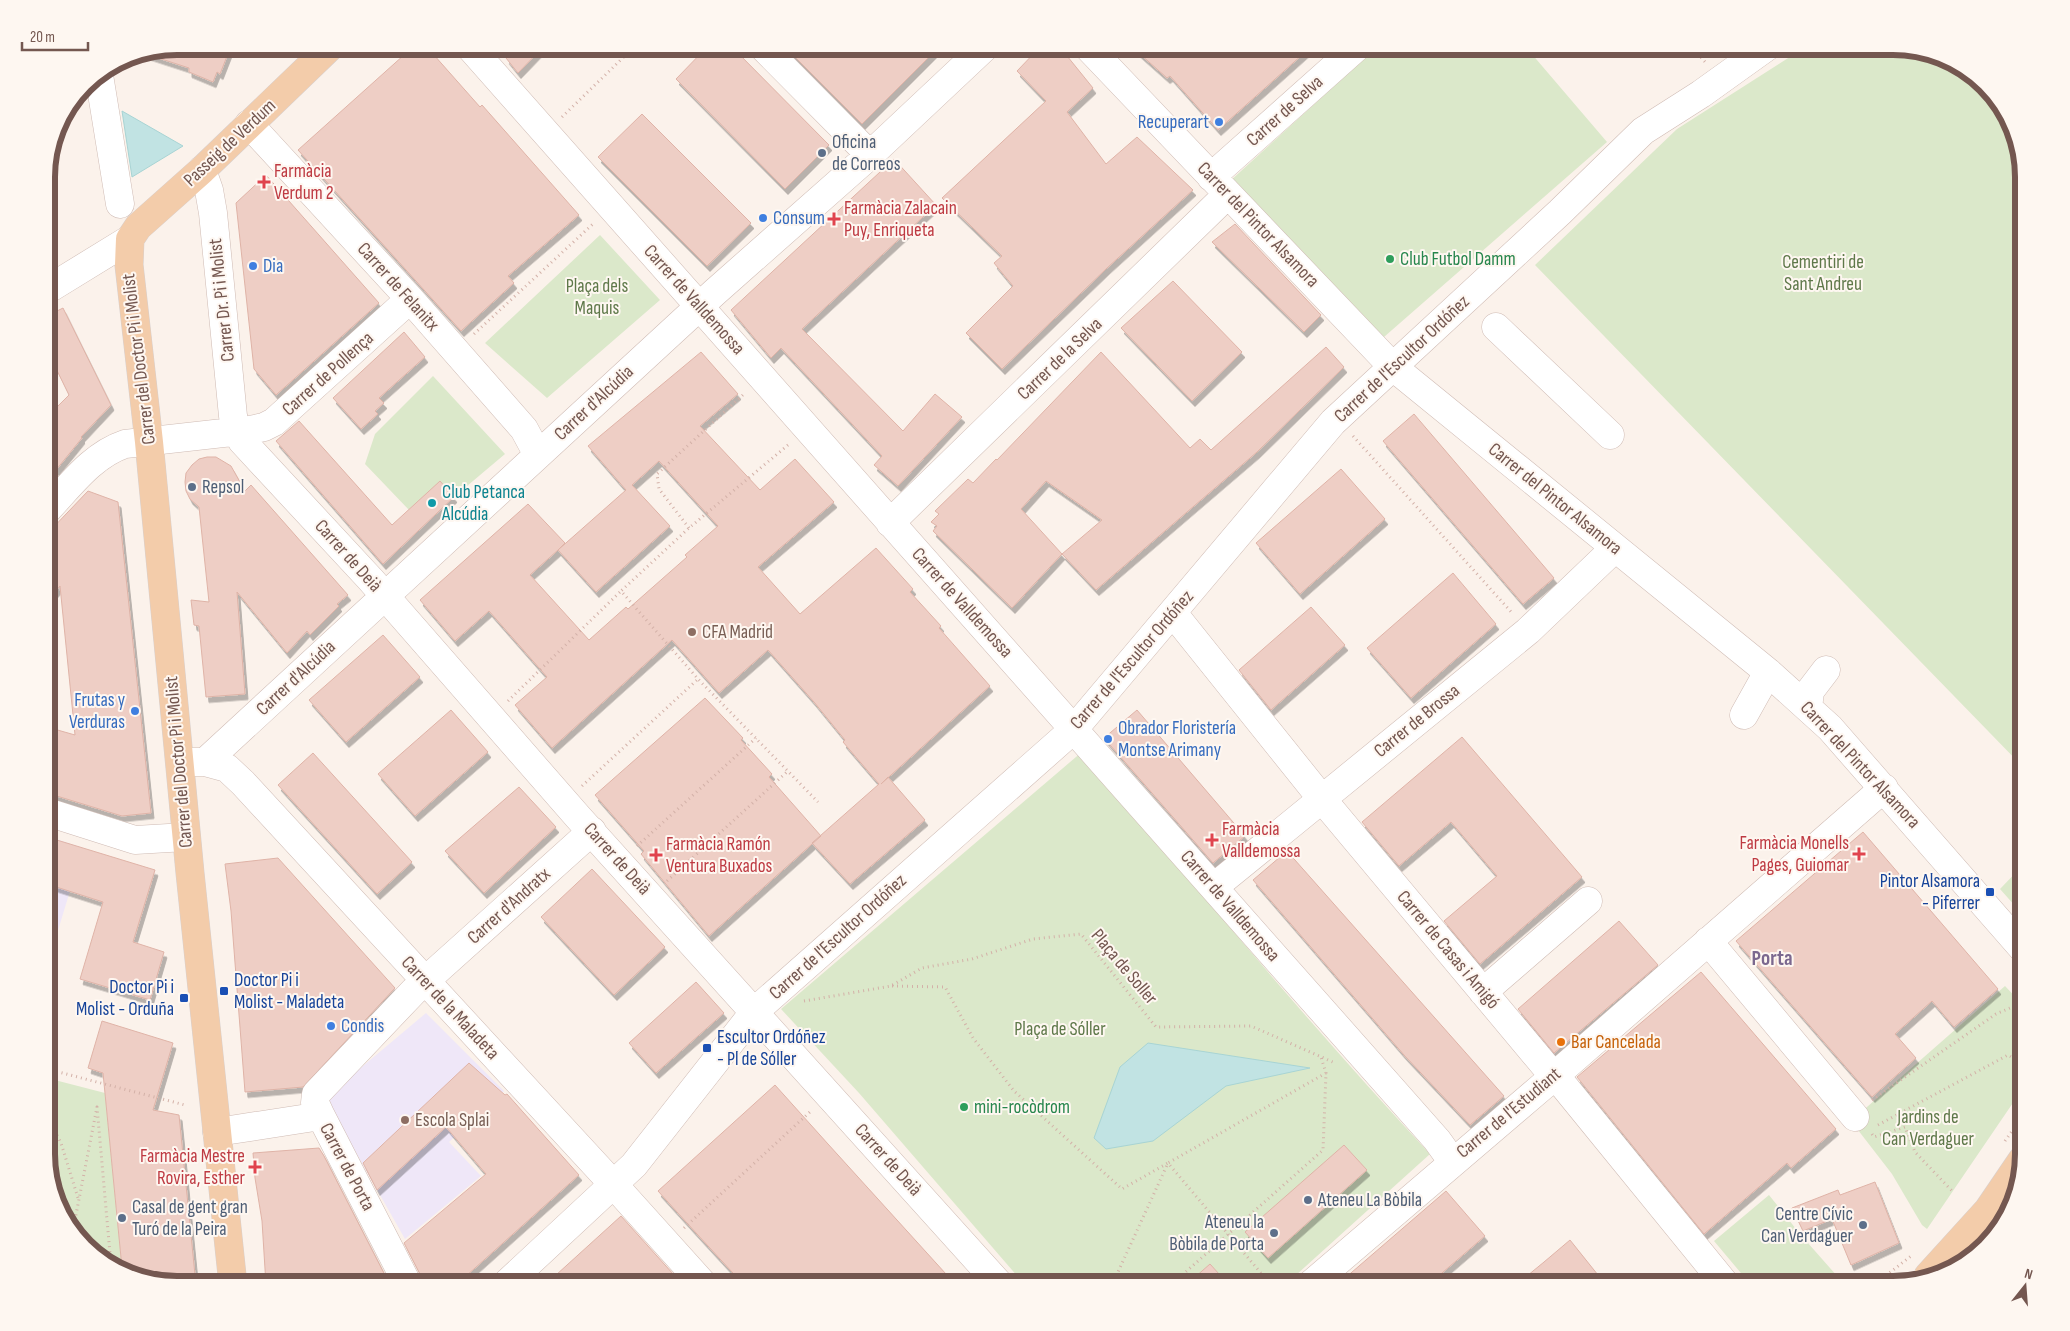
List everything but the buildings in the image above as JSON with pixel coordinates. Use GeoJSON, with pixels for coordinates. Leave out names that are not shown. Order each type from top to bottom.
{"type":"FeatureCollection","features":[{"type":"Feature","properties":{"kind":"main road","name":"Passeig de Verdum"},"geometry":{"type":"LineString","coordinates":[[130,239],[138,227],[202,170],[322,55]]}},
{"type":"Feature","properties":{"kind":"main road","name":"Carrer del Doctor Pi i Molist"},"geometry":{"type":"LineString","coordinates":[[130,239],[129,265],[149,442],[192,762],[186,837],[232,1276]]}},
{"type":"Feature","properties":{"kind":"main road"},"geometry":{"type":"LineString","coordinates":[[1935,1269],[1988,1210],[2012,1153]]}},
{"type":"Feature","properties":{"kind":"street","name":"Carrer de Valldemossa"},"geometry":{"type":"LineString","coordinates":[[477,55],[1214,887],[1437,1140],[1452,1161]]}},
{"type":"Feature","properties":{"kind":"street"},"geometry":{"type":"LineString","coordinates":[[771,55],[870,155]]}},
{"type":"Feature","properties":{"kind":"street","name":"Carrer d'Alcúdia"},"geometry":{"type":"LineString","coordinates":[[192,762],[384,596],[715,292],[870,155],[976,55]]}},
{"type":"Feature","properties":{"kind":"street","name":"Carrer del Pintor Alsamora"},"geometry":{"type":"LineString","coordinates":[[1096,55],[1393,366],[1768,672],[1830,728],[2015,940]]}},
{"type":"Feature","properties":{"kind":"street","name":"Carrer de Selva"},"geometry":{"type":"LineString","coordinates":[[1220,185],[1349,55]]}},
{"type":"Feature","properties":{"kind":"street","name":"Carrer de l'Escultor Ordóñez"},"geometry":{"type":"LineString","coordinates":[[515,1276],[634,1165],[755,1011],[1074,729],[1333,422],[1560,212],[1642,131],[1701,94],[1755,55]]}},
{"type":"Feature","properties":{"kind":"street"},"geometry":{"type":"LineString","coordinates":[[100,83],[120,204]]}},
{"type":"Feature","properties":{"kind":"street","name":"Carrer de Felanitx"},"geometry":{"type":"LineString","coordinates":[[249,124],[410,299],[524,429],[538,455]]}},
{"type":"Feature","properties":{"kind":"street","name":"Carrer Dr. Pi i Molist"},"geometry":{"type":"LineString","coordinates":[[202,170],[209,190],[213,213],[231,396],[237,431]]}},
{"type":"Feature","properties":{"kind":"street","name":"Carrer de la Selva"},"geometry":{"type":"LineString","coordinates":[[890,522],[1220,185]]}},
{"type":"Feature","properties":{"kind":"street"},"geometry":{"type":"LineString","coordinates":[[55,285],[130,239]]}},
{"type":"Feature","properties":{"kind":"street","name":"Carrer de Pollença"},"geometry":{"type":"LineString","coordinates":[[55,501],[103,454],[113,448],[125,444],[264,427],[274,422],[410,299]]}},
{"type":"Feature","properties":{"kind":"street"},"geometry":{"type":"LineString","coordinates":[[1496,327],[1610,435]]}},
{"type":"Feature","properties":{"kind":"street","name":"Carrer de Deià"},"geometry":{"type":"LineString","coordinates":[[237,431],[252,452],[384,596],[592,832],[992,1276]]}},
{"type":"Feature","properties":{"kind":"street","name":"Carrer de Brossa"},"geometry":{"type":"LineString","coordinates":[[1214,887],[1528,631],[1615,548]]}},
{"type":"Feature","properties":{"kind":"street","name":"Carrer de Casas i Amigó"},"geometry":{"type":"LineString","coordinates":[[1173,613],[1322,799],[1482,992],[1555,1075],[1719,1276]]}},
{"type":"Feature","properties":{"kind":"street"},"geometry":{"type":"LineString","coordinates":[[1808,708],[1810,691],[1826,670]]}},
{"type":"Feature","properties":{"kind":"street"},"geometry":{"type":"LineString","coordinates":[[1744,715],[1768,672]]}},
{"type":"Feature","properties":{"kind":"street","name":"Carrer de la Maladeta"},"geometry":{"type":"LineString","coordinates":[[192,762],[227,768],[420,986],[614,1185],[696,1276]]}},
{"type":"Feature","properties":{"kind":"street","name":"Carrer de l'Estudiant"},"geometry":{"type":"LineString","coordinates":[[1320,1276],[1452,1161],[1555,1075],[1884,788]]}},
{"type":"Feature","properties":{"kind":"street"},"geometry":{"type":"LineString","coordinates":[[55,815],[135,840],[186,837]]}},
{"type":"Feature","properties":{"kind":"street","name":"Carrer d'Andratx"},"geometry":{"type":"LineString","coordinates":[[321,1116],[315,1104],[316,1094],[420,986],[592,832]]}},
{"type":"Feature","properties":{"kind":"street"},"geometry":{"type":"LineString","coordinates":[[1482,992],[1588,901]]}},
{"type":"Feature","properties":{"kind":"street"},"geometry":{"type":"LineString","coordinates":[[1708,941],[1862,1123]]}},
{"type":"Feature","properties":{"kind":"street","name":"Carrer de Porta"},"geometry":{"type":"LineString","coordinates":[[217,1132],[321,1116],[403,1276]]}},
{"type":"Feature","properties":{"kind":"path"},"geometry":{"type":"LineString","coordinates":[[557,122],[626,55]]}},
{"type":"Feature","properties":{"kind":"path"},"geometry":{"type":"LineString","coordinates":[[1700,55],[1712,70]]}},
{"type":"Feature","properties":{"kind":"path"},"geometry":{"type":"LineString","coordinates":[[474,334],[600,218]]}},
{"type":"Feature","properties":{"kind":"path"},"geometry":{"type":"LineString","coordinates":[[689,528],[658,489],[657,474],[750,389]]}},
{"type":"Feature","properties":{"kind":"path"},"geometry":{"type":"LineString","coordinates":[[1353,435],[1516,617]]}},
{"type":"Feature","properties":{"kind":"path"},"geometry":{"type":"LineString","coordinates":[[504,705],[620,591],[689,528],[788,445]]}},
{"type":"Feature","properties":{"kind":"path"},"geometry":{"type":"LineString","coordinates":[[620,591],[698,679],[818,802]]}},
{"type":"Feature","properties":{"kind":"path"},"geometry":{"type":"LineString","coordinates":[[578,790],[698,679]]}},
{"type":"Feature","properties":{"kind":"path"},"geometry":{"type":"LineString","coordinates":[[630,851],[756,738]]}},
{"type":"Feature","properties":{"kind":"path","name":"Carrer de Deià"},"geometry":{"type":"LineString","coordinates":[[665,883],[788,771]]}},
{"type":"Feature","properties":{"kind":"path","name":"Plaça de Soller"},"geometry":{"type":"LineString","coordinates":[[800,1001],[891,986],[922,968],[972,959],[1033,939],[1081,934],[1156,1027],[1251,1026],[1337,1064]]}},
{"type":"Feature","properties":{"kind":"path"},"geometry":{"type":"LineString","coordinates":[[891,986],[945,987],[973,1038],[1014,1090],[1122,1188],[1326,1073]]}},
{"type":"Feature","properties":{"kind":"path"},"geometry":{"type":"LineString","coordinates":[[1862,1123],[1868,1102],[1996,1014],[2015,1006]]}},
{"type":"Feature","properties":{"kind":"path"},"geometry":{"type":"LineString","coordinates":[[1862,1123],[2008,1054],[2015,1059]]}},
{"type":"Feature","properties":{"kind":"path"},"geometry":{"type":"LineString","coordinates":[[1182,1276],[1226,1234],[1323,1150],[1326,1073],[1321,1057]]}},
{"type":"Feature","properties":{"kind":"path"},"geometry":{"type":"LineString","coordinates":[[55,1071],[185,1105]]}},
{"type":"Feature","properties":{"kind":"path"},"geometry":{"type":"LineString","coordinates":[[75,1220],[97,1107],[110,1256]]}},
{"type":"Feature","properties":{"kind":"path"},"geometry":{"type":"LineString","coordinates":[[683,1228],[814,1107]]}},
{"type":"Feature","properties":{"kind":"path"},"geometry":{"type":"LineString","coordinates":[[1862,1123],[1874,1138],[1905,1127],[1915,1152],[1954,1192]]}},
{"type":"Feature","properties":{"kind":"path"},"geometry":{"type":"LineString","coordinates":[[55,1134],[61,1143],[78,1199]]}},
{"type":"Feature","properties":{"kind":"path"},"geometry":{"type":"LineString","coordinates":[[1168,1163],[1262,1276]]}},
{"type":"Feature","properties":{"kind":"path"},"geometry":{"type":"LineString","coordinates":[[1116,1276],[1168,1163]]}},
{"type":"Feature","properties":{"kind":"path"},"geometry":{"type":"LineString","coordinates":[[1887,1276],[1917,1250]]}},
{"type":"Feature","properties":{"kind":"shaded area"},"geometry":{"type":"Polygon","coordinates":[[[55,839],[83,848],[55,937],[55,839]]]}},
{"type":"Feature","properties":{"kind":"shaded area","name":"Escola Splai"},"geometry":{"type":"Polygon","coordinates":[[[426,1013],[504,1091],[449,1142],[481,1176],[405,1239],[325,1098],[426,1013]]]}},
{"type":"Feature","properties":{"kind":"green space","name":"Club Futbol Damm"},"geometry":{"type":"Polygon","coordinates":[[[1368,55],[1533,55],[1607,142],[1384,337],[1229,182],[1368,55]]]}},
{"type":"Feature","properties":{"kind":"green space","name":"Cementiri de Sant Andreu"},"geometry":{"type":"Polygon","coordinates":[[[1793,55],[1893,55],[1925,59],[1940,64],[1973,85],[1999,116],[2011,145],[2015,177],[2015,759],[1535,265],[1677,129],[1793,55]]]}},
{"type":"Feature","properties":{"kind":"green space","name":"Plaça dels Maquis"},"geometry":{"type":"Polygon","coordinates":[[[600,235],[660,300],[547,398],[485,343],[600,235]]]}},
{"type":"Feature","properties":{"kind":"green space"},"geometry":{"type":"Polygon","coordinates":[[[433,376],[505,454],[454,497],[440,482],[409,510],[365,464],[375,434],[433,376]]]}},
{"type":"Feature","properties":{"kind":"green space","name":"Plaça de Sóller"},"geometry":{"type":"Polygon","coordinates":[[[1083,751],[1297,1005],[1430,1154],[1295,1276],[1017,1276],[859,1093],[781,1009],[1083,751]]]}},
{"type":"Feature","properties":{"kind":"green space"},"geometry":{"type":"Polygon","coordinates":[[[2015,873],[2015,906],[2000,889],[2015,873]]]}},
{"type":"Feature","properties":{"kind":"green space","name":"Jardins de Can Verdaguer"},"geometry":{"type":"Polygon","coordinates":[[[2005,986],[2015,997],[2015,1100],[1927,1229],[1922,1225],[1892,1174],[1851,1121],[2005,986]]]}},
{"type":"Feature","properties":{"kind":"green space"},"geometry":{"type":"Polygon","coordinates":[[[55,1080],[105,1093],[121,1263],[103,1251],[91,1240],[71,1215],[59,1186],[55,1162],[55,1080]]]}},
{"type":"Feature","properties":{"kind":"green space"},"geometry":{"type":"Polygon","coordinates":[[[1769,1195],[1837,1276],[1743,1276],[1714,1241],[1769,1195]]]}},
{"type":"Feature","properties":{"kind":"water"},"geometry":{"type":"Polygon","coordinates":[[[122,111],[183,146],[132,177],[122,111]]]}},
{"type":"Feature","properties":{"kind":"water"},"geometry":{"type":"Polygon","coordinates":[[[1148,1043],[1310,1068],[1226,1086],[1153,1141],[1106,1149],[1094,1138],[1120,1067],[1148,1043]]]}},
{"type":"Feature","properties":{"kind":"place","name":"Recuperart"},"geometry":{"type":"Point","coordinates":[1219,122]}},
{"type":"Feature","properties":{"kind":"place","name":"Oficina de Correos"},"geometry":{"type":"Point","coordinates":[822,153]}},
{"type":"Feature","properties":{"kind":"place","name":"Farmàcia Verdum 2"},"geometry":{"type":"Point","coordinates":[264,182]}},
{"type":"Feature","properties":{"kind":"place","name":"Consum"},"geometry":{"type":"Point","coordinates":[763,218]}},
{"type":"Feature","properties":{"kind":"place","name":"Farmàcia Zalacain Puy, Enriqueta"},"geometry":{"type":"Point","coordinates":[834,219]}},
{"type":"Feature","properties":{"kind":"place","name":"Club Futbol Damm"},"geometry":{"type":"Point","coordinates":[1390,259]}},
{"type":"Feature","properties":{"kind":"place","name":"Dia"},"geometry":{"type":"Point","coordinates":[253,266]}},
{"type":"Feature","properties":{"kind":"place","name":"Repsol"},"geometry":{"type":"Point","coordinates":[192,487]}},
{"type":"Feature","properties":{"kind":"place","name":"Club Petanca Alcúdia"},"geometry":{"type":"Point","coordinates":[432,503]}},
{"type":"Feature","properties":{"kind":"place","name":"CFA Madrid"},"geometry":{"type":"Point","coordinates":[692,632]}},
{"type":"Feature","properties":{"kind":"place","name":"Frutas y Verduras"},"geometry":{"type":"Point","coordinates":[135,711]}},
{"type":"Feature","properties":{"kind":"place","name":"Obrador Floristería Montse Arimany"},"geometry":{"type":"Point","coordinates":[1108,739]}},
{"type":"Feature","properties":{"kind":"place","name":"Farmàcia Valldemossa"},"geometry":{"type":"Point","coordinates":[1212,840]}},
{"type":"Feature","properties":{"kind":"place","name":"Farmàcia Monells Pages, Guiomar"},"geometry":{"type":"Point","coordinates":[1859,854]}},
{"type":"Feature","properties":{"kind":"place","name":"Farmàcia Ramón Ventura Buxados"},"geometry":{"type":"Point","coordinates":[656,855]}},
{"type":"Feature","properties":{"kind":"place","name":"Pintor Alsamora - Piferrer"},"geometry":{"type":"Point","coordinates":[1990,892]}},
{"type":"Feature","properties":{"kind":"place","name":"Doctor Pi i Molist - Maladeta"},"geometry":{"type":"Point","coordinates":[224,991]}},
{"type":"Feature","properties":{"kind":"place","name":"Doctor Pi i Molist - Orduña"},"geometry":{"type":"Point","coordinates":[184,998]}},
{"type":"Feature","properties":{"kind":"place","name":"Condis"},"geometry":{"type":"Point","coordinates":[331,1026]}},
{"type":"Feature","properties":{"kind":"place","name":"Bar Cancelada"},"geometry":{"type":"Point","coordinates":[1561,1042]}},
{"type":"Feature","properties":{"kind":"place","name":"Escultor Ordóñez - Pl de Sóller"},"geometry":{"type":"Point","coordinates":[707,1048]}},
{"type":"Feature","properties":{"kind":"place","name":"mini-rocòdrom"},"geometry":{"type":"Point","coordinates":[964,1107]}},
{"type":"Feature","properties":{"kind":"place","name":"Escola Splai"},"geometry":{"type":"Point","coordinates":[405,1120]}},
{"type":"Feature","properties":{"kind":"place","name":"Farmàcia Mestre Rovira, Esther"},"geometry":{"type":"Point","coordinates":[255,1167]}},
{"type":"Feature","properties":{"kind":"place","name":"Ateneu La Bòbila"},"geometry":{"type":"Point","coordinates":[1308,1200]}},
{"type":"Feature","properties":{"kind":"place","name":"Casal de gent gran Turó de la Peira"},"geometry":{"type":"Point","coordinates":[122,1218]}},
{"type":"Feature","properties":{"kind":"place","name":"Centre Cívic Can Verdaguer"},"geometry":{"type":"Point","coordinates":[1863,1225]}},
{"type":"Feature","properties":{"kind":"place","name":"Ateneu la Bòbila de Porta"},"geometry":{"type":"Point","coordinates":[1274,1233]}},
{"type":"Feature","properties":{"kind":"district","name":"Porta"},"geometry":{"type":"Point","coordinates":[1772,958]}}]}
